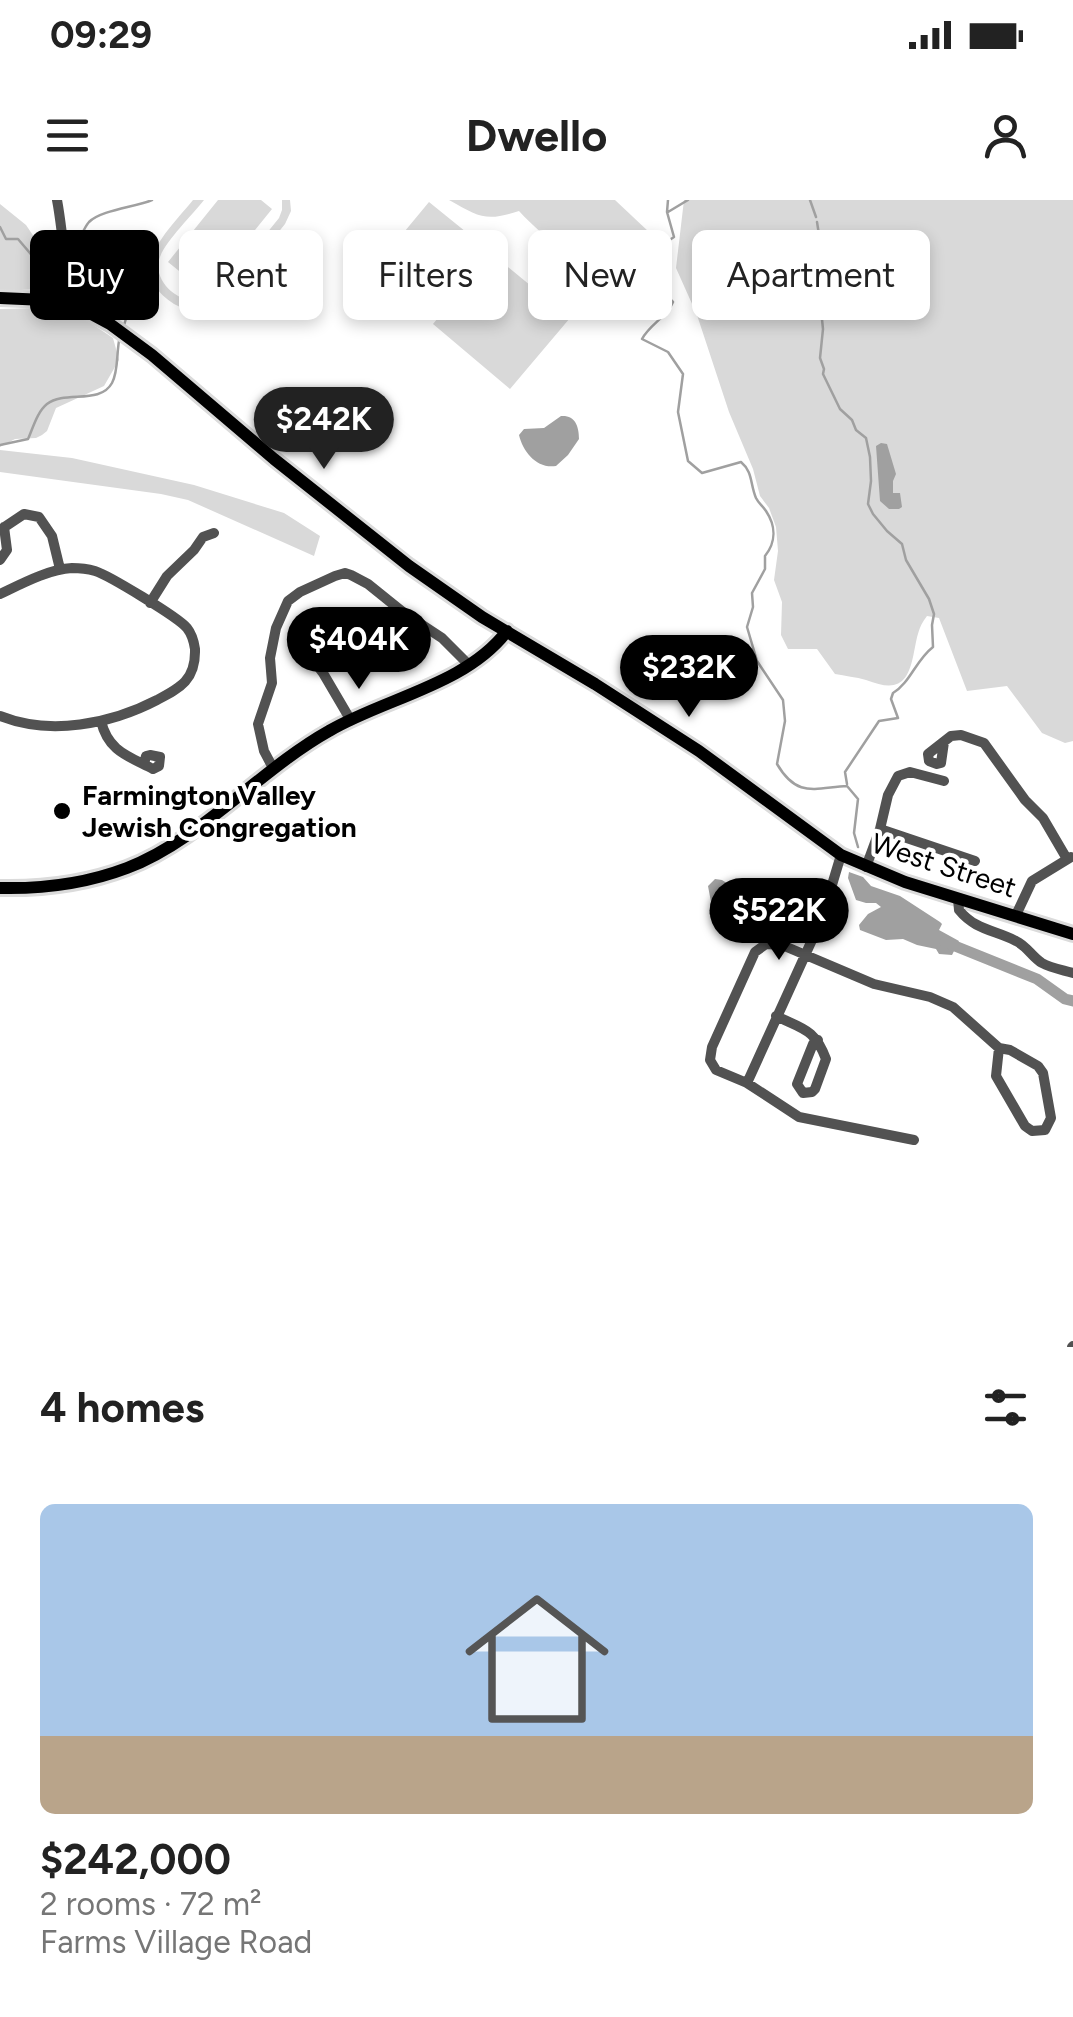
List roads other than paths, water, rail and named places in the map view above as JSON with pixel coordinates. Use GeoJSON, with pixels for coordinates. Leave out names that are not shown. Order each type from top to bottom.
{"type":"FeatureCollection","features":[{"type":"Feature","properties":{"kind":"main road","name":"West Street"},"geometry":{"type":"LineString","coordinates":[[0,298],[30,299]]}},
{"type":"Feature","properties":{"kind":"main road","name":"West Street"},"geometry":{"type":"LineString","coordinates":[[102,320],[123,332],[408,566],[699,751],[841,854],[866,867],[958,899],[1073,934]]}},
{"type":"Feature","properties":{"kind":"main road"},"geometry":{"type":"LineString","coordinates":[[0,888],[82,883],[158,854],[316,738],[469,666],[507,631]]}},
{"type":"Feature","properties":{"kind":"street"},"geometry":{"type":"LineString","coordinates":[[58,200],[62,230]]}},
{"type":"Feature","properties":{"kind":"street"},"geometry":{"type":"LineString","coordinates":[[0,560],[8,550],[2,529],[24,514],[39,517],[52,536],[60,569]]}},
{"type":"Feature","properties":{"kind":"street"},"geometry":{"type":"LineString","coordinates":[[150,602],[203,537],[214,533]]}},
{"type":"Feature","properties":{"kind":"street"},"geometry":{"type":"LineString","coordinates":[[0,594],[60,569],[93,570],[186,627],[195,650],[189,678],[182,687],[135,711],[101,722],[39,725],[0,716]]}},
{"type":"Feature","properties":{"kind":"street"},"geometry":{"type":"LineString","coordinates":[[273,768],[264,751],[258,724],[272,683],[270,658],[276,628],[288,602],[300,592],[345,573],[368,584],[442,638],[469,666]]}},
{"type":"Feature","properties":{"kind":"street"},"geometry":{"type":"LineString","coordinates":[[350,719],[314,661],[408,616]]}},
{"type":"Feature","properties":{"kind":"street"},"geometry":{"type":"LineString","coordinates":[[101,722],[112,746],[144,764]]}},
{"type":"Feature","properties":{"kind":"street"},"geometry":{"type":"LineString","coordinates":[[944,742],[961,735],[984,743],[1070,857],[1032,881],[1016,915]]}},
{"type":"Feature","properties":{"kind":"street"},"geometry":{"type":"LineString","coordinates":[[866,867],[888,795],[898,776],[910,772],[944,781]]}},
{"type":"Feature","properties":{"kind":"street"},"geometry":{"type":"LineString","coordinates":[[880,829],[975,861]]}},
{"type":"Feature","properties":{"kind":"street"},"geometry":{"type":"LineString","coordinates":[[747,1083],[822,918],[841,854]]}},
{"type":"Feature","properties":{"kind":"street"},"geometry":{"type":"LineString","coordinates":[[958,899],[959,910],[975,926],[1011,938],[1041,962],[1073,974]]}},
{"type":"Feature","properties":{"kind":"street"},"geometry":{"type":"LineString","coordinates":[[914,1140],[799,1118],[747,1083],[716,1070],[710,1060],[712,1047],[755,952],[772,943],[853,977],[953,1007],[999,1048],[1028,1059],[1042,1072],[1052,1118],[1045,1130],[1032,1131],[1025,1126],[1002,1088],[996,1076],[999,1048]]}},
{"type":"Feature","properties":{"kind":"street"},"geometry":{"type":"LineString","coordinates":[[776,1016],[818,1040],[826,1059],[815,1089],[803,1093],[797,1084],[818,1040]]}},
{"type":"Feature","properties":{"kind":"waterway"},"geometry":{"type":"LineString","coordinates":[[84,230],[94,218],[152,200]]}},
{"type":"Feature","properties":{"kind":"waterway"},"geometry":{"type":"LineString","coordinates":[[668,200],[674,237],[665,243],[653,275],[673,302],[642,339],[668,352],[683,374],[678,412],[688,461],[702,473],[741,462],[769,517],[773,540],[765,556],[765,569],[752,593],[753,607],[747,627],[757,661],[783,700],[785,721],[777,764],[799,786],[847,786],[858,799],[854,833],[858,847]]}},
{"type":"Feature","properties":{"kind":"waterway"},"geometry":{"type":"LineString","coordinates":[[668,212],[688,200]]}},
{"type":"Feature","properties":{"kind":"waterway"},"geometry":{"type":"LineString","coordinates":[[810,200],[816,217]]}},
{"type":"Feature","properties":{"kind":"waterway"},"geometry":{"type":"LineString","coordinates":[[817,222],[818,230]]}},
{"type":"Feature","properties":{"kind":"waterway"},"geometry":{"type":"LineString","coordinates":[[0,227],[6,239],[18,239],[30,253]]}},
{"type":"Feature","properties":{"kind":"waterway"},"geometry":{"type":"LineString","coordinates":[[123,329],[126,320]]}},
{"type":"Feature","properties":{"kind":"waterway"},"geometry":{"type":"LineString","coordinates":[[822,320],[823,374],[840,409],[866,438],[871,481],[868,504],[887,531],[902,544],[906,560],[934,614],[933,647],[893,693],[891,699],[898,718],[879,721],[845,772],[847,784]]}},
{"type":"Feature","properties":{"kind":"waterway"},"geometry":{"type":"LineString","coordinates":[[0,445],[28,439],[41,411],[54,400],[91,396],[106,390],[116,372],[120,336]]}},
{"type":"Feature","properties":{"kind":"waterway"},"geometry":{"type":"LineString","coordinates":[[945,942],[1037,979],[1073,1001]]}},
{"type":"Feature","properties":{"kind":"place","name":"Farmington Valley Jewish Congregation"},"geometry":{"type":"Point","coordinates":[62,811]}}]}
